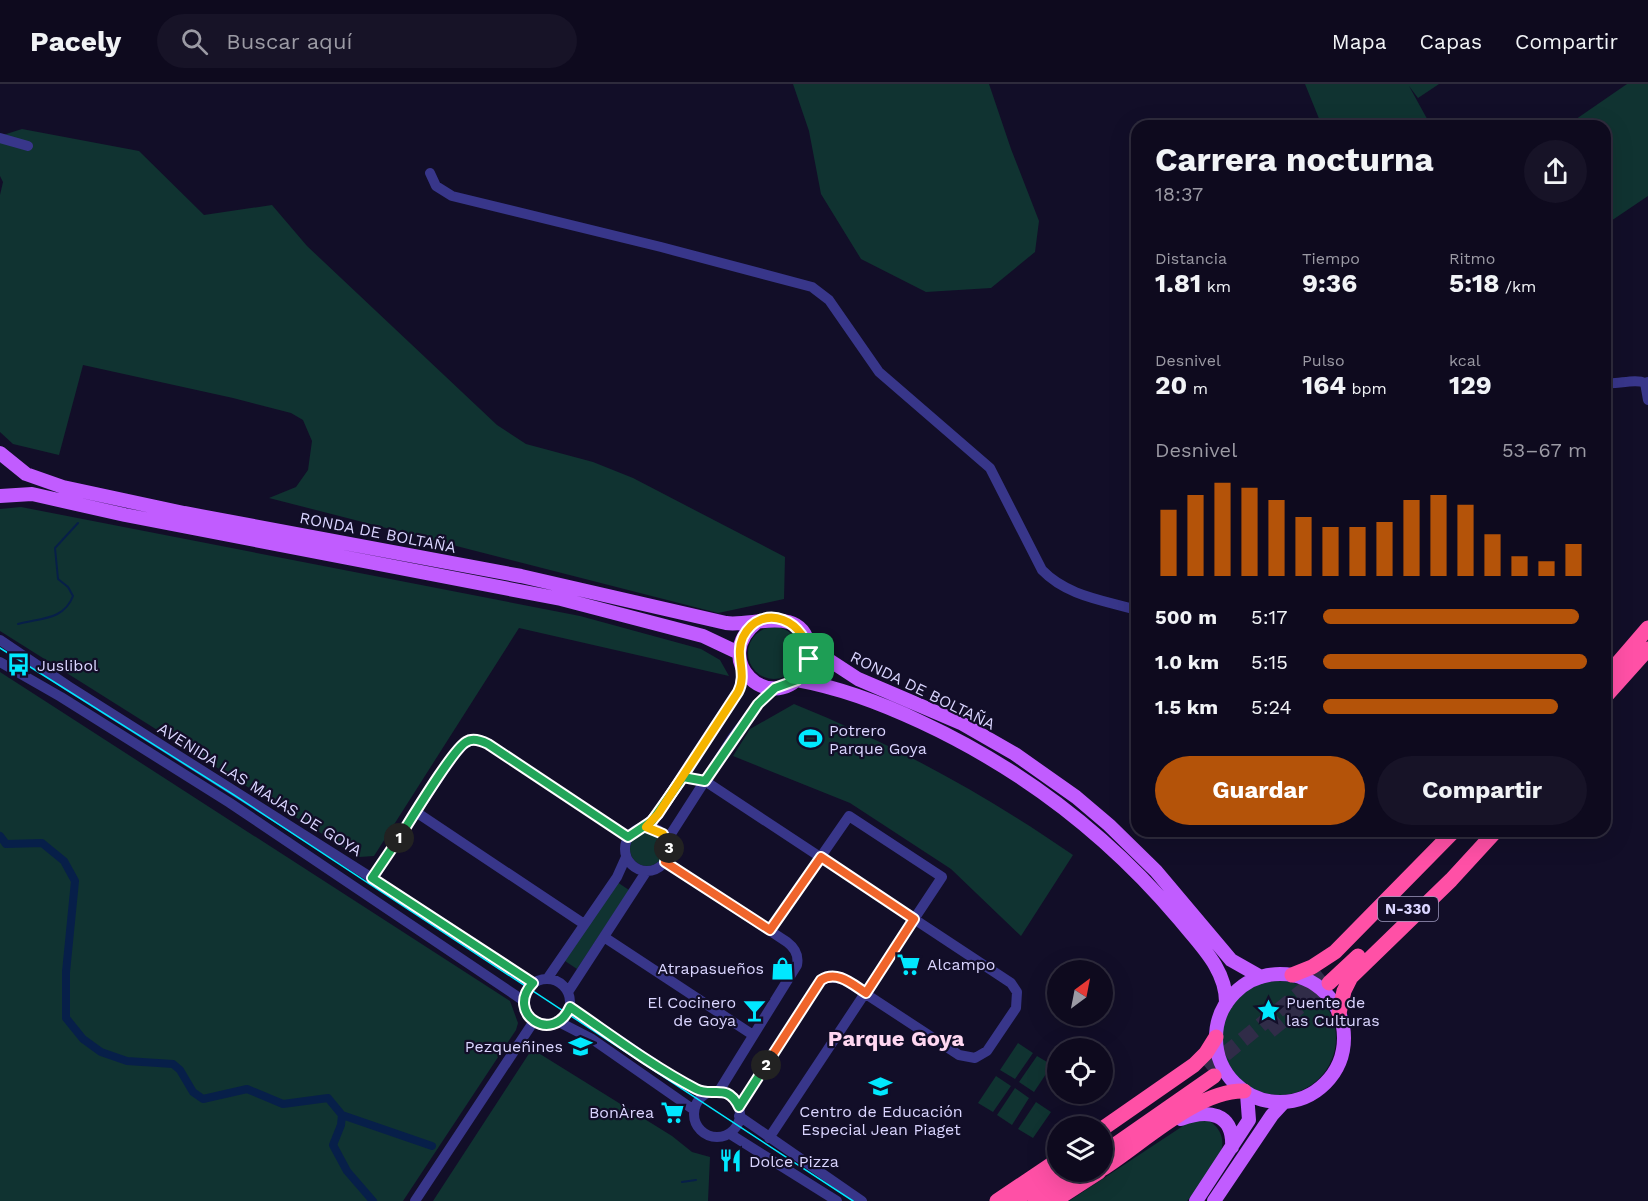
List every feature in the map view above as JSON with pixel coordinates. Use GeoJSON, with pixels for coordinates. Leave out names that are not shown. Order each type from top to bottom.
{"type":"FeatureCollection","features":[{"type":"Feature","properties":{"kind":"highway"},"geometry":{"type":"LineString","coordinates":[[1611,659],[1648,618]]}},
{"type":"Feature","properties":{"kind":"highway"},"geometry":{"type":"LineString","coordinates":[[1611,671],[1648,628]]}},
{"type":"Feature","properties":{"kind":"highway"},"geometry":{"type":"LineString","coordinates":[[1611,690],[1648,649]]}},
{"type":"Feature","properties":{"kind":"highway"},"geometry":{"type":"LineString","coordinates":[[1292,975],[1312,967],[1335,952],[1448,837]]}},
{"type":"Feature","properties":{"kind":"highway","name":"N-330"},"geometry":{"type":"LineString","coordinates":[[1459,837],[1326,978],[1421,897],[1477,837]]}},
{"type":"Feature","properties":{"kind":"highway"},"geometry":{"type":"LineString","coordinates":[[1339,1013],[1344,991],[1351,977],[1444,887],[1490,837]]}},
{"type":"Feature","properties":{"kind":"highway"},"geometry":{"type":"LineString","coordinates":[[1113,1121],[1194,1065],[1206,1053],[1216,1037]]}},
{"type":"Feature","properties":{"kind":"highway"},"geometry":{"type":"LineString","coordinates":[[1113,1136],[1211,1072],[1113,1146]]}},
{"type":"Feature","properties":{"kind":"highway"},"geometry":{"type":"LineString","coordinates":[[1113,1162],[1212,1095],[1246,1092]]}},
{"type":"Feature","properties":{"kind":"highway"},"geometry":{"type":"LineString","coordinates":[[997,1201],[1047,1167]]}},
{"type":"Feature","properties":{"kind":"highway"},"geometry":{"type":"LineString","coordinates":[[1013,1201],[1047,1180]]}},
{"type":"Feature","properties":{"kind":"highway"},"geometry":{"type":"LineString","coordinates":[[1035,1201],[1063,1182]]}},
{"type":"Feature","properties":{"kind":"highway"},"geometry":{"type":"LineString","coordinates":[[1054,1201],[1083,1182]]}},
{"type":"Feature","properties":{"kind":"main road","name":"RONDA DE BOLTAÑA"},"geometry":{"type":"LineString","coordinates":[[0,453],[14,466],[40,480],[114,498],[521,576],[726,623],[758,622],[776,618],[793,624],[801,630],[809,647],[858,679],[961,723],[1015,754],[1076,797],[1109,825],[1156,871],[1223,952],[1240,967],[1261,977]]}},
{"type":"Feature","properties":{"kind":"main road"},"geometry":{"type":"LineString","coordinates":[[0,461],[0,472]]}},
{"type":"Feature","properties":{"kind":"main road","name":"RONDA DE BOLTAÑA"},"geometry":{"type":"LineString","coordinates":[[0,496],[32,494],[125,515],[561,599],[704,636],[720,641],[739,653]]}},
{"type":"Feature","properties":{"kind":"main road"},"geometry":{"type":"LineString","coordinates":[[758,622],[744,635],[739,653],[743,670],[756,684],[775,688],[797,680],[805,670],[809,647]]}},
{"type":"Feature","properties":{"kind":"main road","name":"RONDA DE BOLTAÑA"},"geometry":{"type":"LineString","coordinates":[[797,680],[843,689],[910,717],[977,750],[1055,799],[1121,857],[1197,941],[1220,972],[1226,1004]]}},
{"type":"Feature","properties":{"kind":"main road"},"geometry":{"type":"LineString","coordinates":[[1292,975],[1325,993],[1339,1013],[1344,1040],[1333,1074],[1316,1090],[1304,1097],[1284,1102],[1269,1101],[1246,1092],[1226,1072],[1220,1062],[1216,1037],[1217,1025],[1226,1004],[1239,989],[1261,977],[1292,975]]}},
{"type":"Feature","properties":{"kind":"main road"},"geometry":{"type":"LineString","coordinates":[[1196,1201],[1249,1120],[1246,1092]]}},
{"type":"Feature","properties":{"kind":"main road"},"geometry":{"type":"LineString","coordinates":[[1214,1201],[1272,1115],[1284,1102]]}},
{"type":"Feature","properties":{"kind":"main road"},"geometry":{"type":"LineString","coordinates":[[1168,1124],[1199,1112],[1210,1113],[1227,1125],[1232,1135],[1232,1147]]}},
{"type":"Feature","properties":{"kind":"street"},"geometry":{"type":"LineString","coordinates":[[0,138],[28,146]]}},
{"type":"Feature","properties":{"kind":"street"},"geometry":{"type":"LineString","coordinates":[[430,173],[436,186],[452,196],[812,287],[829,300],[879,372],[990,468],[1042,570],[1056,584],[1067,590],[1131,608]]}},
{"type":"Feature","properties":{"kind":"street"},"geometry":{"type":"LineString","coordinates":[[1611,384],[1640,381],[1646,383],[1648,400]]}},
{"type":"Feature","properties":{"kind":"street","name":"AVENIDA LAS MAJAS DE GOYA"},"geometry":{"type":"LineString","coordinates":[[0,639],[68,686],[372,878],[533,983]]}},
{"type":"Feature","properties":{"kind":"street","name":"AVENIDA LAS MAJAS DE GOYA"},"geometry":{"type":"LineString","coordinates":[[0,662],[61,697],[230,803],[524,1001]]}},
{"type":"Feature","properties":{"kind":"street"},"geometry":{"type":"LineString","coordinates":[[547,979],[617,877],[626,857],[625,848],[628,837],[646,827],[683,777],[738,692],[743,670]]}},
{"type":"Feature","properties":{"kind":"street"},"geometry":{"type":"LineString","coordinates":[[667,840],[744,722],[775,688]]}},
{"type":"Feature","properties":{"kind":"street"},"geometry":{"type":"LineString","coordinates":[[372,878],[453,756],[465,742],[473,739],[488,744],[628,837]]}},
{"type":"Feature","properties":{"kind":"street"},"geometry":{"type":"LineString","coordinates":[[683,777],[705,781],[1011,983],[1017,992],[1018,1002],[987,1052],[975,1058],[964,1058],[843,979],[827,977],[818,984],[739,1112],[730,1134]]}},
{"type":"Feature","properties":{"kind":"street"},"geometry":{"type":"LineString","coordinates":[[416,812],[584,924]]}},
{"type":"Feature","properties":{"kind":"street"},"geometry":{"type":"LineString","coordinates":[[769,1138],[942,877],[849,816],[770,930]]}},
{"type":"Feature","properties":{"kind":"street"},"geometry":{"type":"LineString","coordinates":[[568,992],[646,872],[656,869],[665,862],[669,849],[667,840],[659,831],[646,827]]}},
{"type":"Feature","properties":{"kind":"street"},"geometry":{"type":"LineString","coordinates":[[626,857],[633,866],[646,872]]}},
{"type":"Feature","properties":{"kind":"street"},"geometry":{"type":"LineString","coordinates":[[665,862],[793,946],[798,958],[797,965],[719,1091]]}},
{"type":"Feature","properties":{"kind":"street"},"geometry":{"type":"LineString","coordinates":[[604,937],[753,1035]]}},
{"type":"Feature","properties":{"kind":"street"},"geometry":{"type":"LineString","coordinates":[[547,979],[559,982],[568,992],[570,1007],[558,1022],[548,1025],[534,1021],[526,1012],[524,1001],[526,992],[533,983],[547,979]]}},
{"type":"Feature","properties":{"kind":"street"},"geometry":{"type":"LineString","coordinates":[[570,1007],[672,1076],[705,1093]]}},
{"type":"Feature","properties":{"kind":"street"},"geometry":{"type":"LineString","coordinates":[[415,1201],[534,1021]]}},
{"type":"Feature","properties":{"kind":"street"},"geometry":{"type":"LineString","coordinates":[[558,1022],[592,1039],[694,1110]]}},
{"type":"Feature","properties":{"kind":"street"},"geometry":{"type":"LineString","coordinates":[[837,1201],[730,1134],[715,1138],[703,1133],[695,1121],[694,1110],[698,1099],[705,1093],[719,1091],[732,1097],[739,1112],[769,1138],[862,1201]]}},
{"type":"Feature","properties":{"kind":"green space"},"geometry":{"type":"Polygon","coordinates":[[[793,84],[989,84],[1039,221],[1035,252],[991,288],[926,292],[861,259],[821,194],[809,131],[793,84]]]}},
{"type":"Feature","properties":{"kind":"green space"},"geometry":{"type":"Polygon","coordinates":[[[1305,84],[1439,84],[1418,98],[1409,86],[1428,120],[1320,120],[1305,84]]]}},
{"type":"Feature","properties":{"kind":"green space"},"geometry":{"type":"Polygon","coordinates":[[[1627,84],[1648,84],[1648,196],[1611,221],[1611,120],[1575,120],[1627,84]]]}},
{"type":"Feature","properties":{"kind":"green space"},"geometry":{"type":"Polygon","coordinates":[[[22,129],[139,151],[204,215],[272,205],[307,246],[497,425],[526,444],[593,462],[633,478],[785,557],[784,599],[718,613],[269,498],[296,487],[308,470],[312,441],[303,420],[291,413],[233,398],[83,365],[59,455],[13,444],[0,432],[0,195],[3,182],[0,176],[0,136],[22,129]]]}},
{"type":"Feature","properties":{"kind":"green space"},"geometry":{"type":"Polygon","coordinates":[[[21,507],[580,616],[701,649],[720,660],[729,676],[519,628],[374,856],[359,857],[0,631],[0,509],[21,507]]]}},
{"type":"Feature","properties":{"kind":"green space"},"geometry":{"type":"Polygon","coordinates":[[[769,627],[779,627],[793,634],[800,653],[793,672],[779,679],[769,679],[759,675],[752,668],[748,658],[748,648],[752,638],[759,631],[769,627]]]}},
{"type":"Feature","properties":{"kind":"green space"},"geometry":{"type":"Polygon","coordinates":[[[0,672],[510,1001],[518,1023],[516,1030],[403,1201],[0,1201],[0,672]]]}},
{"type":"Feature","properties":{"kind":"green space"},"geometry":{"type":"Polygon","coordinates":[[[794,704],[903,753],[1006,811],[1073,855],[1021,936],[951,869],[850,803],[733,756],[750,729],[794,704]]]}},
{"type":"Feature","properties":{"kind":"green space"},"geometry":{"type":"Polygon","coordinates":[[[647,832],[659,837],[664,849],[659,861],[647,866],[635,861],[630,849],[635,837],[647,832]]]}},
{"type":"Feature","properties":{"kind":"green space"},"geometry":{"type":"Polygon","coordinates":[[[617,882],[629,890],[577,969],[565,961],[617,882]]]}},
{"type":"Feature","properties":{"kind":"green space"},"geometry":{"type":"Polygon","coordinates":[[[1279,981],[1301,985],[1319,998],[1332,1016],[1336,1038],[1332,1060],[1319,1078],[1301,1091],[1279,1095],[1257,1091],[1239,1078],[1226,1060],[1222,1038],[1226,1016],[1239,998],[1257,985],[1279,981]]]}},
{"type":"Feature","properties":{"kind":"green space"},"geometry":{"type":"Polygon","coordinates":[[[1018,1043],[1033,1053],[1015,1079],[1000,1070],[1018,1043]]]}},
{"type":"Feature","properties":{"kind":"green space"},"geometry":{"type":"Polygon","coordinates":[[[532,1049],[672,1136],[692,1152],[710,1157],[708,1201],[433,1201],[532,1049]]]}},
{"type":"Feature","properties":{"kind":"green space"},"geometry":{"type":"Polygon","coordinates":[[[1037,1056],[1047,1062],[1047,1072],[1034,1092],[1019,1082],[1037,1056]]]}},
{"type":"Feature","properties":{"kind":"green space"},"geometry":{"type":"Polygon","coordinates":[[[996,1076],[1011,1086],[993,1112],[978,1103],[996,1076]]]}},
{"type":"Feature","properties":{"kind":"green space"},"geometry":{"type":"Polygon","coordinates":[[[1015,1088],[1029,1098],[1012,1125],[997,1115],[1015,1088]]]}},
{"type":"Feature","properties":{"kind":"green space"},"geometry":{"type":"Polygon","coordinates":[[[1036,1102],[1051,1112],[1033,1138],[1018,1129],[1036,1102]]]}},
{"type":"Feature","properties":{"kind":"green space"},"geometry":{"type":"Polygon","coordinates":[[[1212,1119],[1211,1122],[1219,1131],[1222,1141],[1217,1162],[1187,1201],[1069,1201],[1098,1182],[1113,1182],[1113,1172],[1192,1120],[1212,1119]]]}},
{"type":"Feature","properties":{"kind":"waterway"},"geometry":{"type":"LineString","coordinates":[[18,624],[51,617],[64,610],[69,604],[73,596],[68,587],[58,579],[55,548],[78,523]]}},
{"type":"Feature","properties":{"kind":"waterway"},"geometry":{"type":"LineString","coordinates":[[0,836],[6,844],[42,843],[64,861],[75,881],[66,972],[66,1018],[83,1039],[101,1052],[127,1061],[173,1064],[180,1070],[193,1092],[203,1099],[247,1089],[283,1104],[328,1098],[342,1115],[341,1125],[333,1145],[347,1171],[373,1201]]}},
{"type":"Feature","properties":{"kind":"waterway"},"geometry":{"type":"LineString","coordinates":[[342,1115],[432,1146]]}},
{"type":"Feature","properties":{"kind":"waterway"},"geometry":{"type":"LineString","coordinates":[[682,1182],[696,1180]]}},
{"type":"Feature","properties":{"kind":"tunnel"},"geometry":{"type":"LineString","coordinates":[[1207,1069],[1323,974]]}},
{"type":"Feature","properties":{"kind":"tunnel"},"geometry":{"type":"LineString","coordinates":[[1270,1031],[1329,983]]}},
{"type":"Feature","properties":{"kind":"tram line"},"geometry":{"type":"LineString","coordinates":[[0,648],[234,795],[853,1201]]}},
{"type":"Feature","properties":{"kind":"place","name":"Juslibol"},"geometry":{"type":"Point","coordinates":[19,665]}},
{"type":"Feature","properties":{"kind":"place","name":"Potrero Parque Goya"},"geometry":{"type":"Point","coordinates":[811,739]}},
{"type":"Feature","properties":{"kind":"place","name":"Alcampo"},"geometry":{"type":"Point","coordinates":[909,964]}},
{"type":"Feature","properties":{"kind":"place","name":"Atrapasueños"},"geometry":{"type":"Point","coordinates":[782,968]}},
{"type":"Feature","properties":{"kind":"place","name":"El Cocinero de Goya"},"geometry":{"type":"Point","coordinates":[754,1011]}},
{"type":"Feature","properties":{"kind":"place","name":"Puente de las Culturas"},"geometry":{"type":"Point","coordinates":[1268,1011]}},
{"type":"Feature","properties":{"kind":"place","name":"Pezqueñines"},"geometry":{"type":"Point","coordinates":[581,1046]}},
{"type":"Feature","properties":{"kind":"place","name":"Centro de Educación Especial Jean Piaget"},"geometry":{"type":"Point","coordinates":[881,1086]}},
{"type":"Feature","properties":{"kind":"place","name":"BonÀrea"},"geometry":{"type":"Point","coordinates":[672,1112]}},
{"type":"Feature","properties":{"kind":"place","name":"Dolce Pizza"},"geometry":{"type":"Point","coordinates":[731,1161]}},
{"type":"Feature","properties":{"kind":"district","name":"Parque Goya"},"geometry":{"type":"Point","coordinates":[896,1038]}},
{"type":"Feature","properties":{"kind":"route"},"geometry":{"type":"LineString","coordinates":[[809,659],[805,670],[797,680],[775,688],[758,704],[733,737],[705,781],[695,777],[683,777],[652,821],[628,837],[488,744],[473,739],[465,742],[453,756],[372,878],[533,983],[526,992],[524,1006],[529,1017],[534,1021],[548,1025],[555,1023],[564,1018],[570,1007],[672,1076],[705,1093],[712,1091],[726,1093],[736,1101],[739,1107],[821,980],[837,976],[866,993],[914,919],[821,857],[770,930],[665,862],[669,849],[667,840],[659,831],[646,827],[652,821],[655,818],[658,814],[683,777],[738,692],[743,677],[739,653],[740,644],[750,628],[758,622],[776,618],[793,624],[806,638],[809,659]]}}]}
